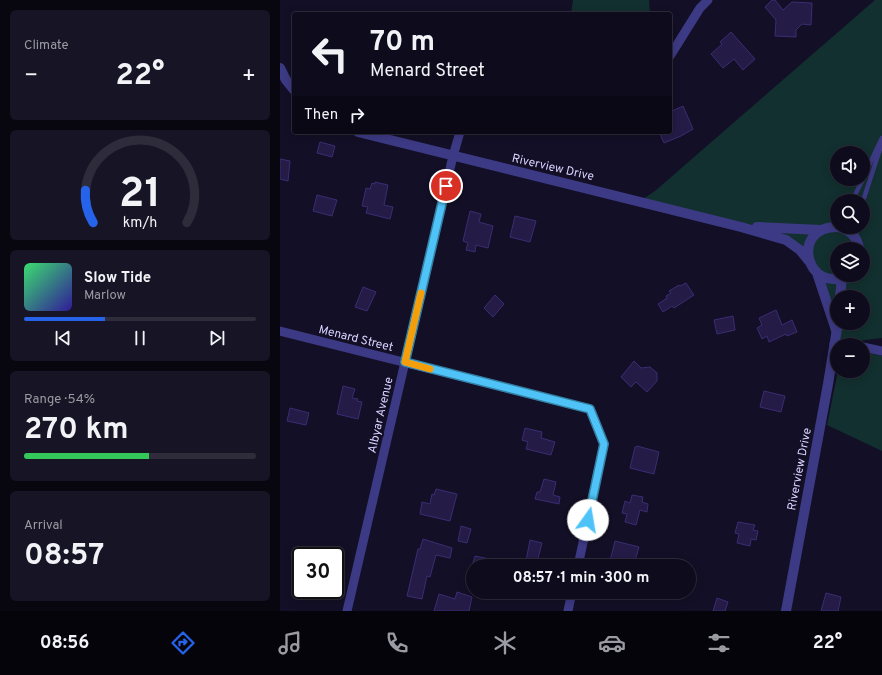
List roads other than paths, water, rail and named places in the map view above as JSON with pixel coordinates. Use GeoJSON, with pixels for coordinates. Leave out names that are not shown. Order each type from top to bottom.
{"type":"FeatureCollection","features":[{"type":"Feature","properties":{"kind":"street"},"geometry":{"type":"LineString","coordinates":[[672,53],[700,8],[708,0]]}},
{"type":"Feature","properties":{"kind":"street"},"geometry":{"type":"LineString","coordinates":[[280,68],[292,88]]}},
{"type":"Feature","properties":{"kind":"street","name":"Riverview Drive"},"geometry":{"type":"LineString","coordinates":[[366,134],[741,227],[786,240],[800,250],[817,273],[830,308]]}},
{"type":"Feature","properties":{"kind":"street","name":"Albyar Avenue"},"geometry":{"type":"LineString","coordinates":[[347,611],[460,134]]}},
{"type":"Feature","properties":{"kind":"street","name":"Riverview Drive"},"geometry":{"type":"LineString","coordinates":[[741,227],[821,230],[830,227]]}},
{"type":"Feature","properties":{"kind":"street"},"geometry":{"type":"LineString","coordinates":[[808,261],[807,252],[809,243],[821,230]]}},
{"type":"Feature","properties":{"kind":"street","name":"Riverview Drive"},"geometry":{"type":"LineString","coordinates":[[852,234],[856,239]]}},
{"type":"Feature","properties":{"kind":"street"},"geometry":{"type":"LineString","coordinates":[[817,273],[825,278],[830,279]]}},
{"type":"Feature","properties":{"kind":"street","name":"Menard Street"},"geometry":{"type":"LineString","coordinates":[[280,331],[590,409],[604,444],[579,559]]}},
{"type":"Feature","properties":{"kind":"street"},"geometry":{"type":"LineString","coordinates":[[870,348],[882,351]]}},
{"type":"Feature","properties":{"kind":"street","name":"Riverview Drive"},"geometry":{"type":"LineString","coordinates":[[786,611],[830,371]]}},
{"type":"Feature","properties":{"kind":"street"},"geometry":{"type":"LineString","coordinates":[[568,611],[571,599]]}},
{"type":"Feature","properties":{"kind":"lane"},"geometry":{"type":"LineString","coordinates":[[870,164],[882,138]]}},
{"type":"Feature","properties":{"kind":"lane"},"geometry":{"type":"LineString","coordinates":[[866,194],[882,143]]}},
{"type":"Feature","properties":{"kind":"lane"},"geometry":{"type":"LineString","coordinates":[[856,234],[856,239]]}}]}
